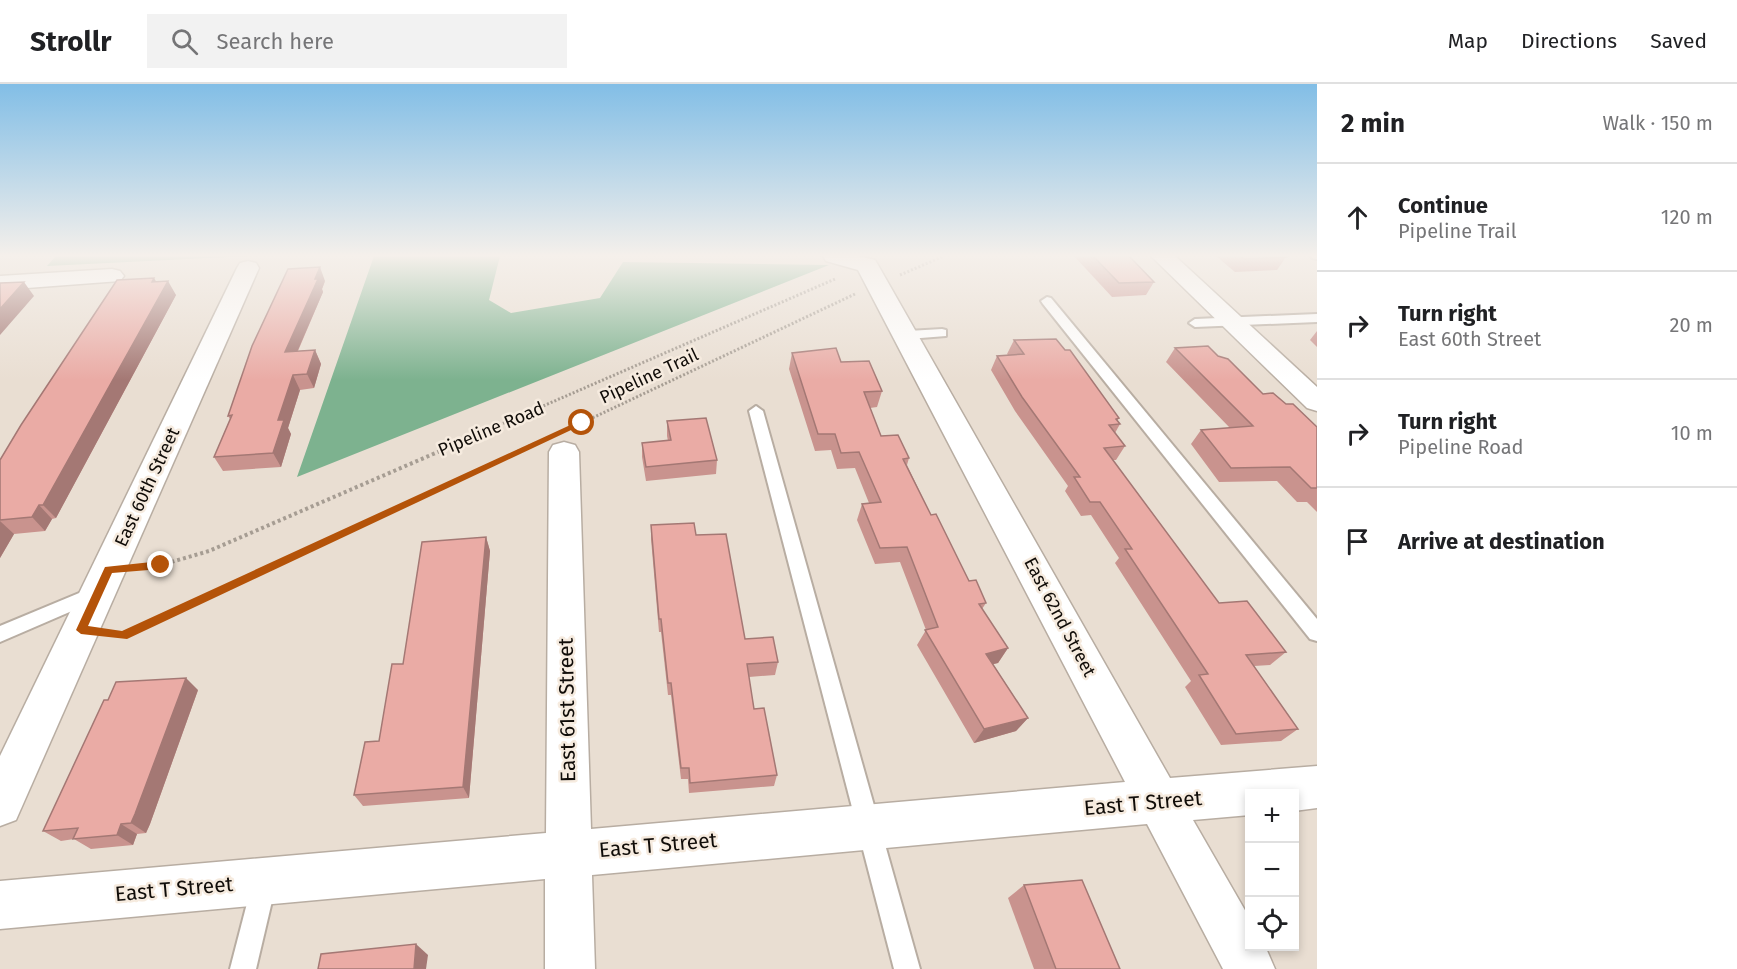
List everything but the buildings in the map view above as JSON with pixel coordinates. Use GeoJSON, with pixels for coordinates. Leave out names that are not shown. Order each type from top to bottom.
{"type":"FeatureCollection","features":[{"type":"Feature","properties":{"kind":"street","name":"East 60th Street"},"geometry":{"type":"LineString","coordinates":[[0,804],[235,297]]}},
{"type":"Feature","properties":{"kind":"street","name":"East 62nd Street"},"geometry":{"type":"LineString","coordinates":[[888,297],[925,334],[1160,801],[1250,969]]}},
{"type":"Feature","properties":{"kind":"street"},"geometry":{"type":"LineString","coordinates":[[1206,297],[1317,402]]}},
{"type":"Feature","properties":{"kind":"street","name":"East 61st Street"},"geometry":{"type":"LineString","coordinates":[[554,442],[569,853],[570,969]]}},
{"type":"Feature","properties":{"kind":"street","name":"East T Street"},"geometry":{"type":"LineString","coordinates":[[0,905],[1317,787]]}},
{"type":"Feature","properties":{"kind":"lane"},"geometry":{"type":"LineString","coordinates":[[1047,301],[1317,633]]}},
{"type":"Feature","properties":{"kind":"lane"},"geometry":{"type":"LineString","coordinates":[[1195,323],[1317,318]]}},
{"type":"Feature","properties":{"kind":"lane"},"geometry":{"type":"LineString","coordinates":[[756,411],[907,969]]}},
{"type":"Feature","properties":{"kind":"lane"},"geometry":{"type":"LineString","coordinates":[[0,634],[104,581]]}},
{"type":"Feature","properties":{"kind":"lane"},"geometry":{"type":"LineString","coordinates":[[243,969],[265,880]]}},
{"type":"Feature","properties":{"kind":"path","name":"Pipeline Road"},"geometry":{"type":"LineString","coordinates":[[104,581],[209,550],[794,297]]}},
{"type":"Feature","properties":{"kind":"path","name":"Pipeline Trail"},"geometry":{"type":"LineString","coordinates":[[81,630],[123,635],[554,442],[810,297]]}},
{"type":"Feature","properties":{"kind":"green space"},"geometry":{"type":"Polygon","coordinates":[[[360,297],[490,297],[489,300],[511,313],[600,297],[748,297],[297,477],[360,297]]]}},
{"type":"Feature","properties":{"kind":"route"},"geometry":{"type":"LineString","coordinates":[[161,565],[109,569],[81,630],[123,635],[582,423]]}}]}
